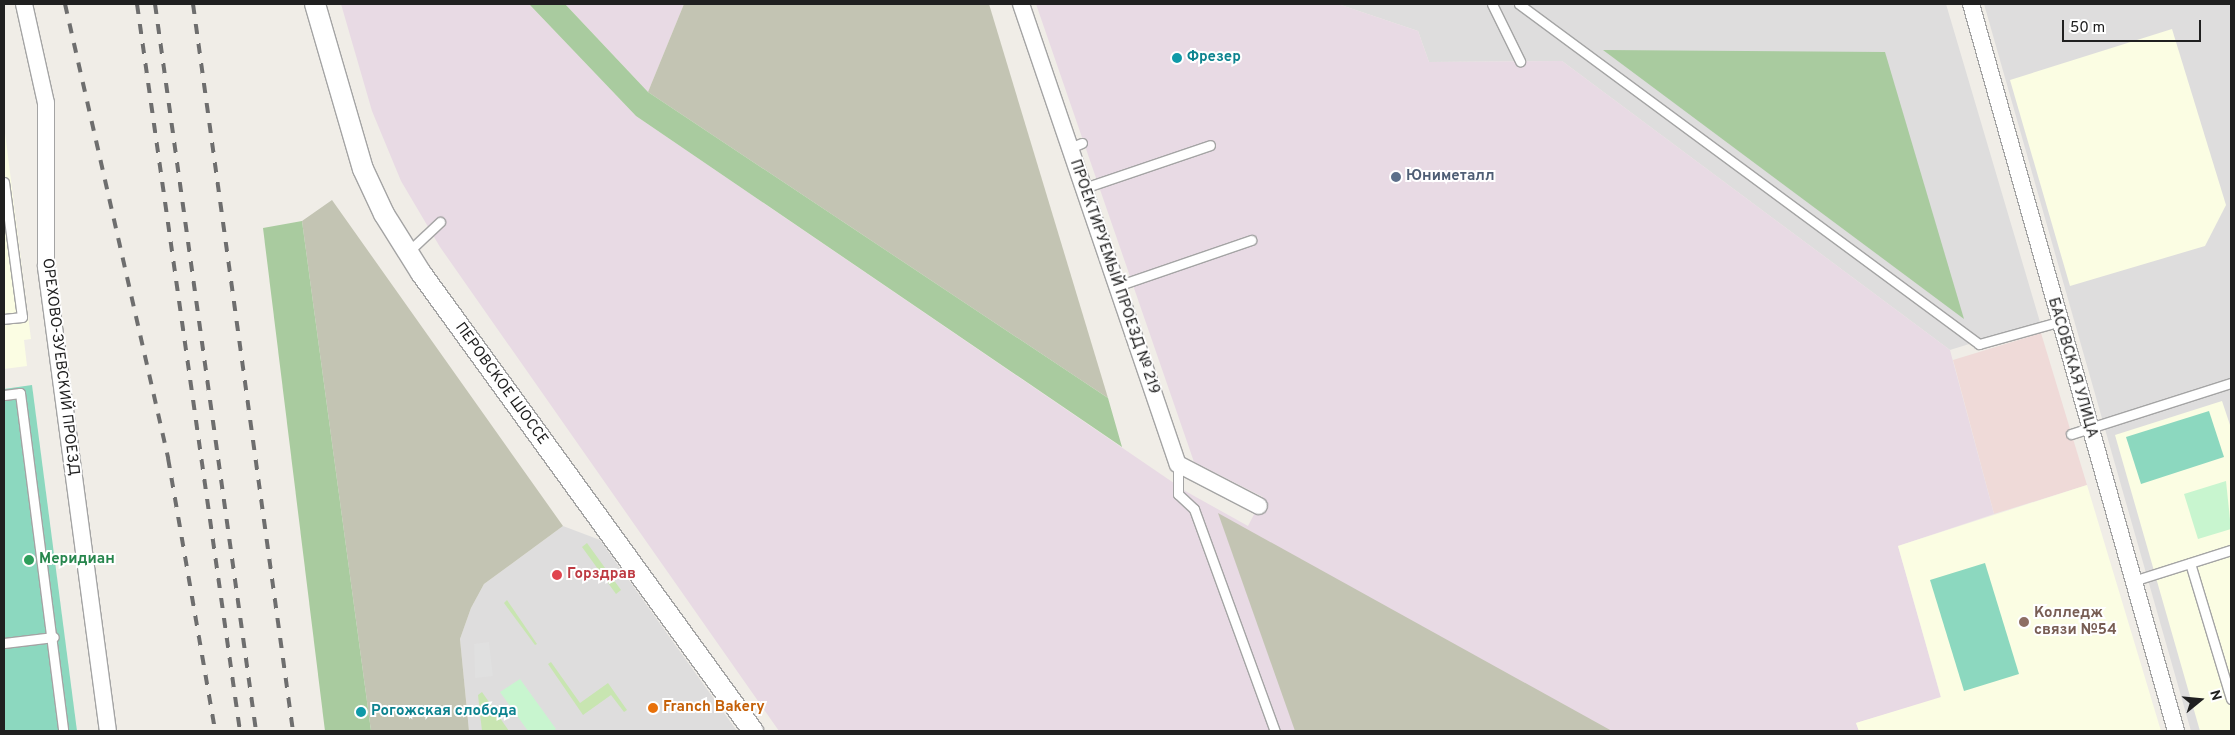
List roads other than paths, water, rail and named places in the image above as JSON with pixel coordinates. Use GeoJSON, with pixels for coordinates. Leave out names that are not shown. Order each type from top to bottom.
{"type":"FeatureCollection","features":[{"type":"Feature","properties":{"kind":"street","name":"ОРЕХОВО-ЗУЕВСКИЙ ПРОЕЗД"},"geometry":{"type":"LineString","coordinates":[[24,4],[46,103],[46,268],[108,731]]}},
{"type":"Feature","properties":{"kind":"street","name":"ПЕРОВСКОЕ ШОССЕ"},"geometry":{"type":"LineString","coordinates":[[314,4],[363,169],[408,252],[753,731]]}},
{"type":"Feature","properties":{"kind":"street","name":"ПРОЕКТИРУЕМЫЙ ПРОЕЗД № 219"},"geometry":{"type":"LineString","coordinates":[[1021,4],[1076,145],[1084,188],[1178,464]]}},
{"type":"Feature","properties":{"kind":"street","name":"БАСОВСКАЯ УЛИЦА"},"geometry":{"type":"LineString","coordinates":[[1971,4],[2058,322],[2176,731]]}},
{"type":"Feature","properties":{"kind":"street"},"geometry":{"type":"LineString","coordinates":[[1178,464],[1259,506]]}},
{"type":"Feature","properties":{"kind":"lane"},"geometry":{"type":"LineString","coordinates":[[1492,4],[1520,61]]}},
{"type":"Feature","properties":{"kind":"lane"},"geometry":{"type":"LineString","coordinates":[[1519,4],[1980,348],[2058,322]]}},
{"type":"Feature","properties":{"kind":"lane"},"geometry":{"type":"LineString","coordinates":[[1084,188],[1210,144]]}},
{"type":"Feature","properties":{"kind":"lane"},"geometry":{"type":"LineString","coordinates":[[4,182],[22,317],[4,319]]}},
{"type":"Feature","properties":{"kind":"lane"},"geometry":{"type":"LineString","coordinates":[[408,252],[440,222]]}},
{"type":"Feature","properties":{"kind":"lane"},"geometry":{"type":"LineString","coordinates":[[1117,286],[1251,240]]}},
{"type":"Feature","properties":{"kind":"lane"},"geometry":{"type":"LineString","coordinates":[[2071,434],[2231,382]]}},
{"type":"Feature","properties":{"kind":"lane"},"geometry":{"type":"LineString","coordinates":[[4,396],[20,393],[54,637],[62,731]]}},
{"type":"Feature","properties":{"kind":"lane"},"geometry":{"type":"LineString","coordinates":[[1178,464],[1178,494],[1194,509],[1274,731]]}},
{"type":"Feature","properties":{"kind":"lane"},"geometry":{"type":"LineString","coordinates":[[2133,581],[2231,550]]}},
{"type":"Feature","properties":{"kind":"lane"},"geometry":{"type":"LineString","coordinates":[[2190,563],[2231,699]]}},
{"type":"Feature","properties":{"kind":"lane"},"geometry":{"type":"LineString","coordinates":[[4,643],[54,637]]}},
{"type":"Feature","properties":{"kind":"railway"},"geometry":{"type":"LineString","coordinates":[[65,4],[168,458],[215,731]]}},
{"type":"Feature","properties":{"kind":"railway"},"geometry":{"type":"LineString","coordinates":[[137,4],[240,731]]}},
{"type":"Feature","properties":{"kind":"railway"},"geometry":{"type":"LineString","coordinates":[[155,4],[256,731]]}},
{"type":"Feature","properties":{"kind":"railway"},"geometry":{"type":"LineString","coordinates":[[193,4],[293,731]]}},
{"type":"Feature","properties":{"kind":"place","name":"Фрезер"},"geometry":{"type":"Point","coordinates":[1177,58]}},
{"type":"Feature","properties":{"kind":"place","name":"Юниметалл"},"geometry":{"type":"Point","coordinates":[1396,177]}},
{"type":"Feature","properties":{"kind":"place","name":"Меридиан"},"geometry":{"type":"Point","coordinates":[29,560]}},
{"type":"Feature","properties":{"kind":"place","name":"Горздрав"},"geometry":{"type":"Point","coordinates":[557,575]}},
{"type":"Feature","properties":{"kind":"place","name":"Колледж связи №54"},"geometry":{"type":"Point","coordinates":[2024,622]}},
{"type":"Feature","properties":{"kind":"place","name":"Franch Bakery"},"geometry":{"type":"Point","coordinates":[653,708]}},
{"type":"Feature","properties":{"kind":"place","name":"Рогожская слобода"},"geometry":{"type":"Point","coordinates":[361,712]}}]}
